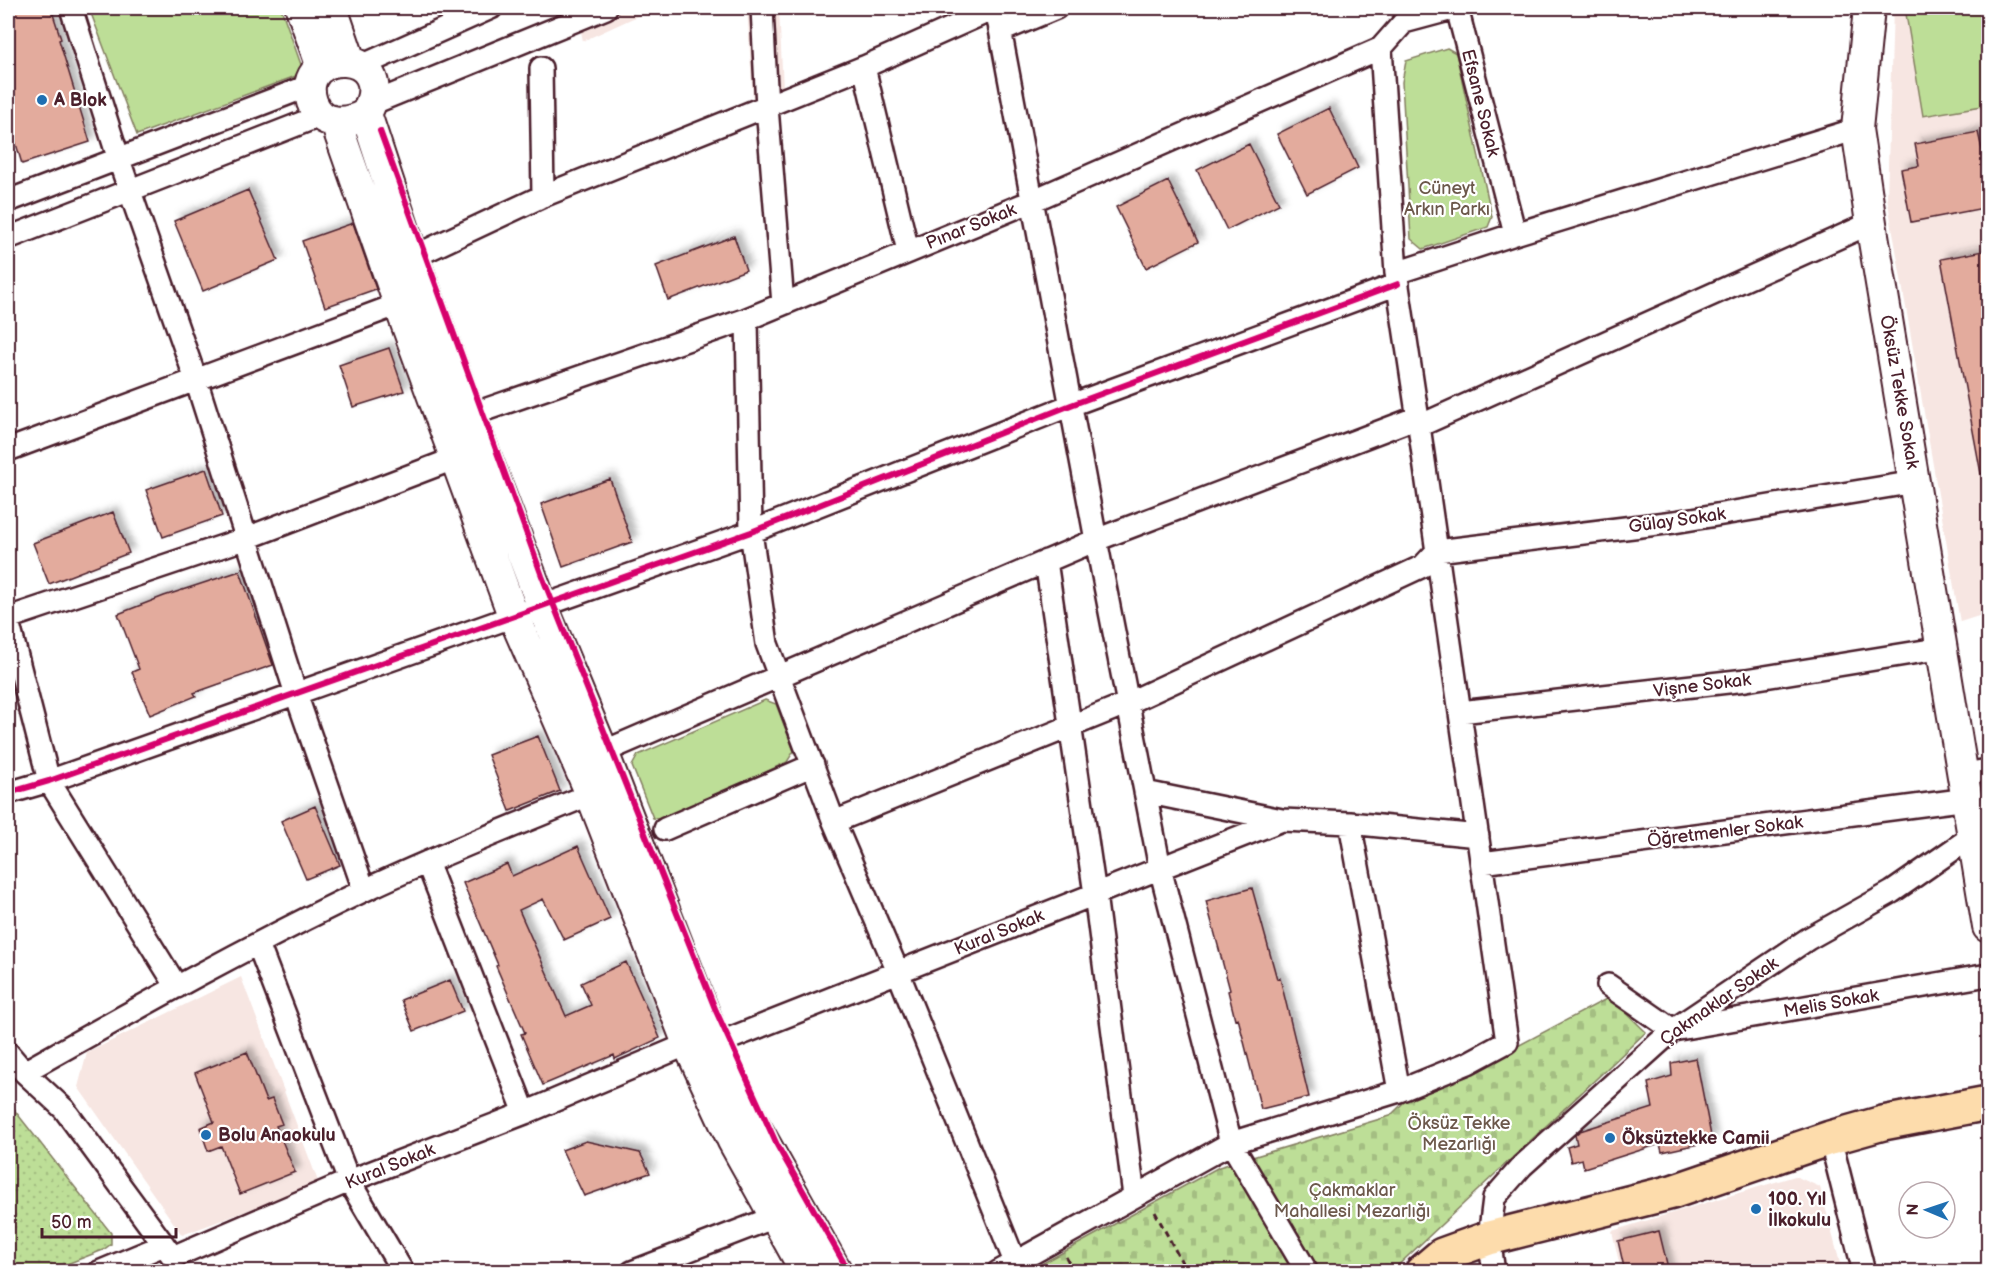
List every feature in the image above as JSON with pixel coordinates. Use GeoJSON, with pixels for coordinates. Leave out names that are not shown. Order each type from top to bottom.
{"type":"FeatureCollection","features":[{"type":"Feature","properties":{"kind":"main road"},"geometry":{"type":"LineString","coordinates":[[301,8],[336,70]]}},
{"type":"Feature","properties":{"kind":"main road"},"geometry":{"type":"LineString","coordinates":[[332,8],[336,70],[312,103],[329,119],[513,615],[702,1044],[755,1126],[837,1272]]}},
{"type":"Feature","properties":{"kind":"main road","name":"Öksüz Tekke Sokak"},"geometry":{"type":"LineString","coordinates":[[1869,8],[1857,129],[1943,648],[1973,781],[1974,836],[1989,927]]}},
{"type":"Feature","properties":{"kind":"main road"},"geometry":{"type":"LineString","coordinates":[[329,119],[347,123],[368,109],[374,95],[369,75],[336,70]]}},
{"type":"Feature","properties":{"kind":"main road"},"geometry":{"type":"LineString","coordinates":[[368,109],[413,256],[470,415],[542,605],[603,752],[733,1141],[806,1272]]}},
{"type":"Feature","properties":{"kind":"main road"},"geometry":{"type":"LineString","coordinates":[[1422,1272],[1442,1255],[1489,1238],[1672,1192],[1830,1138],[1883,1123],[1989,1103]]}},
{"type":"Feature","properties":{"kind":"street"},"geometry":{"type":"LineString","coordinates":[[71,8],[119,160],[196,380],[296,694],[364,890]]}},
{"type":"Feature","properties":{"kind":"street"},"geometry":{"type":"LineString","coordinates":[[8,201],[119,160],[490,8]]}},
{"type":"Feature","properties":{"kind":"street"},"geometry":{"type":"LineString","coordinates":[[368,109],[565,16],[606,8]]}},
{"type":"Feature","properties":{"kind":"street"},"geometry":{"type":"LineString","coordinates":[[762,8],[767,107],[783,304]]}},
{"type":"Feature","properties":{"kind":"street"},"geometry":{"type":"LineString","coordinates":[[413,256],[543,196],[864,67],[996,8],[1160,868],[1231,1143],[1306,1272]]}},
{"type":"Feature","properties":{"kind":"street"},"geometry":{"type":"LineString","coordinates":[[1001,32],[1056,8]]}},
{"type":"Feature","properties":{"kind":"street","name":"Pınar Sokak"},"geometry":{"type":"LineString","coordinates":[[470,415],[747,319],[1032,201],[1381,48],[1401,14],[1456,8]]}},
{"type":"Feature","properties":{"kind":"street","name":"Efsane Sokak"},"geometry":{"type":"LineString","coordinates":[[1456,8],[1515,234]]}},
{"type":"Feature","properties":{"kind":"street"},"geometry":{"type":"LineString","coordinates":[[747,319],[751,532],[767,644],[834,822],[898,972],[1006,1267],[1231,1143],[1399,1091],[1468,1063],[1507,1042],[1397,279],[1381,48]]}},
{"type":"Feature","properties":{"kind":"street"},"geometry":{"type":"LineString","coordinates":[[864,67],[908,251]]}},
{"type":"Feature","properties":{"kind":"street"},"geometry":{"type":"LineString","coordinates":[[541,68],[543,196]]}},
{"type":"Feature","properties":{"kind":"street"},"geometry":{"type":"LineString","coordinates":[[8,238],[131,190],[329,119]]}},
{"type":"Feature","properties":{"kind":"street"},"geometry":{"type":"LineString","coordinates":[[8,793],[49,781],[751,532],[1071,405],[1515,234],[1857,129]]}},
{"type":"Feature","properties":{"kind":"street"},"geometry":{"type":"LineString","coordinates":[[603,752],[1096,540],[1419,421],[1871,223]]}},
{"type":"Feature","properties":{"kind":"street"},"geometry":{"type":"LineString","coordinates":[[8,450],[399,304]]}},
{"type":"Feature","properties":{"kind":"street"},"geometry":{"type":"LineString","coordinates":[[177,987],[49,781],[8,619],[247,538],[456,458]]}},
{"type":"Feature","properties":{"kind":"street","name":"Gülay Sokak"},"geometry":{"type":"LineString","coordinates":[[1437,550],[1674,522],[1915,482]]}},
{"type":"Feature","properties":{"kind":"street"},"geometry":{"type":"LineString","coordinates":[[834,822],[1128,703],[1424,566],[1437,550]]}},
{"type":"Feature","properties":{"kind":"street"},"geometry":{"type":"LineString","coordinates":[[1046,561],[1095,894],[1134,1196]]}},
{"type":"Feature","properties":{"kind":"street","name":"Vişne Sokak"},"geometry":{"type":"LineString","coordinates":[[1460,712],[1746,680],[1943,648]]}},
{"type":"Feature","properties":{"kind":"street"},"geometry":{"type":"LineString","coordinates":[[665,829],[813,765]]}},
{"type":"Feature","properties":{"kind":"street","name":"Öğretmenler Sokak"},"geometry":{"type":"LineString","coordinates":[[1482,863],[1973,781]]}},
{"type":"Feature","properties":{"kind":"street"},"geometry":{"type":"LineString","coordinates":[[1145,792],[1282,820],[1350,823],[1478,837]]}},
{"type":"Feature","properties":{"kind":"street"},"geometry":{"type":"LineString","coordinates":[[24,1072],[177,987],[364,890],[591,794]]}},
{"type":"Feature","properties":{"kind":"street","name":"Kural Sokak"},"geometry":{"type":"LineString","coordinates":[[99,1272],[173,1258],[349,1181],[702,1044],[898,972],[1282,820]]}},
{"type":"Feature","properties":{"kind":"street"},"geometry":{"type":"LineString","coordinates":[[1350,823],[1399,1091]]}},
{"type":"Feature","properties":{"kind":"street","name":"Çakmaklar Sokak"},"geometry":{"type":"LineString","coordinates":[[1494,1272],[1489,1238],[1494,1198],[1522,1166],[1673,1030],[1808,939],[1892,892],[1974,836]]}},
{"type":"Feature","properties":{"kind":"street"},"geometry":{"type":"LineString","coordinates":[[427,862],[525,1113]]}},
{"type":"Feature","properties":{"kind":"street"},"geometry":{"type":"LineString","coordinates":[[258,944],[349,1181],[403,1272]]}},
{"type":"Feature","properties":{"kind":"street","name":"Melis Sokak"},"geometry":{"type":"LineString","coordinates":[[1673,1030],[1989,975]]}},
{"type":"Feature","properties":{"kind":"street"},"geometry":{"type":"LineString","coordinates":[[1608,985],[1673,1030]]}},
{"type":"Feature","properties":{"kind":"street"},"geometry":{"type":"LineString","coordinates":[[8,1053],[24,1072],[64,1109],[173,1258]]}},
{"type":"Feature","properties":{"kind":"street"},"geometry":{"type":"LineString","coordinates":[[1830,1138],[1863,1272]]}},
{"type":"Feature","properties":{"kind":"street"},"geometry":{"type":"LineString","coordinates":[[632,1272],[775,1217]]}},
{"type":"Feature","properties":{"kind":"path"},"geometry":{"type":"LineString","coordinates":[[1155,1212],[1187,1272]]}},
{"type":"Feature","properties":{"kind":"path"},"geometry":{"type":"LineString","coordinates":[[1066,1256],[1074,1272]]}},
{"type":"Feature","properties":{"kind":"shaded area"},"geometry":{"type":"Polygon","coordinates":[[[576,8],[655,8],[583,41],[576,8]]]}},
{"type":"Feature","properties":{"kind":"shaded area"},"geometry":{"type":"Polygon","coordinates":[[[747,8],[779,8],[783,89],[753,100],[747,8]]]}},
{"type":"Feature","properties":{"kind":"shaded area"},"geometry":{"type":"Polygon","coordinates":[[[1893,8],[1988,8],[1988,613],[1960,622],[1887,197],[1893,8]]]}},
{"type":"Feature","properties":{"kind":"shaded area","name":"Bolu Anaokulu"},"geometry":{"type":"Polygon","coordinates":[[[241,977],[319,1184],[182,1235],[78,1087],[87,1053],[241,977]]]}},
{"type":"Feature","properties":{"kind":"shaded area","name":"100. Yıl İlkokulu"},"geometry":{"type":"Polygon","coordinates":[[[1795,1176],[1820,1187],[1842,1271],[1621,1271],[1612,1231],[1795,1176]]]}},
{"type":"Feature","properties":{"kind":"green space"},"geometry":{"type":"Polygon","coordinates":[[[89,8],[281,8],[304,73],[137,135],[89,8]]]}},
{"type":"Feature","properties":{"kind":"green space"},"geometry":{"type":"Polygon","coordinates":[[[1905,8],[1988,8],[1988,105],[1923,116],[1905,8]]]}},
{"type":"Feature","properties":{"kind":"green space","name":"Cüneyt Arkın Parkı"},"geometry":{"type":"Polygon","coordinates":[[[1447,48],[1456,53],[1492,217],[1488,227],[1423,249],[1411,239],[1402,82],[1406,61],[1447,48]]]}},
{"type":"Feature","properties":{"kind":"green space"},"geometry":{"type":"Polygon","coordinates":[[[765,700],[776,704],[794,751],[787,762],[663,820],[653,818],[632,766],[638,755],[765,700]]]}},
{"type":"Feature","properties":{"kind":"green space","name":"Çakmaklar Mahallesi Mezarlığı"},"geometry":{"type":"Polygon","coordinates":[[[1610,997],[1646,1032],[1392,1271],[1027,1272],[1219,1167],[1390,1116],[1406,1100],[1499,1056],[1610,997]]]}},
{"type":"Feature","properties":{"kind":"green space"},"geometry":{"type":"Polygon","coordinates":[[[8,1102],[111,1233],[111,1244],[103,1250],[49,1271],[8,1271],[8,1102]]]}},
{"type":"Feature","properties":{"kind":"building","name":"A Blok"},"geometry":{"type":"Polygon","coordinates":[[[8,8],[51,8],[90,142],[22,164],[8,117],[8,8]]]}},
{"type":"Feature","properties":{"kind":"building"},"geometry":{"type":"Polygon","coordinates":[[[1329,108],[1358,168],[1307,194],[1277,134],[1329,108]]]}},
{"type":"Feature","properties":{"kind":"building"},"geometry":{"type":"Polygon","coordinates":[[[1978,132],[1983,154],[1989,153],[1989,207],[1911,222],[1901,169],[1919,166],[1915,144],[1978,132]]]}},
{"type":"Feature","properties":{"kind":"building"},"geometry":{"type":"Polygon","coordinates":[[[1249,144],[1279,204],[1227,230],[1197,170],[1249,144]]]}},
{"type":"Feature","properties":{"kind":"building"},"geometry":{"type":"Polygon","coordinates":[[[1168,181],[1198,242],[1146,268],[1116,207],[1168,181]]]}},
{"type":"Feature","properties":{"kind":"building"},"geometry":{"type":"Polygon","coordinates":[[[248,190],[278,260],[203,291],[174,221],[248,190]]]}},
{"type":"Feature","properties":{"kind":"building"},"geometry":{"type":"Polygon","coordinates":[[[353,223],[376,289],[325,307],[302,241],[353,223]]]}},
{"type":"Feature","properties":{"kind":"building"},"geometry":{"type":"Polygon","coordinates":[[[734,236],[746,270],[668,300],[656,266],[734,236]]]}},
{"type":"Feature","properties":{"kind":"building"},"geometry":{"type":"Polygon","coordinates":[[[1989,250],[1989,473],[1981,474],[1941,259],[1989,250]]]}},
{"type":"Feature","properties":{"kind":"building"},"geometry":{"type":"Polygon","coordinates":[[[389,348],[404,391],[353,407],[339,365],[389,348]]]}},
{"type":"Feature","properties":{"kind":"building"},"geometry":{"type":"Polygon","coordinates":[[[206,469],[222,516],[163,537],[146,490],[206,469]]]}},
{"type":"Feature","properties":{"kind":"building"},"geometry":{"type":"Polygon","coordinates":[[[610,479],[632,542],[563,567],[541,504],[610,479]]]}},
{"type":"Feature","properties":{"kind":"building"},"geometry":{"type":"Polygon","coordinates":[[[113,512],[129,553],[49,584],[33,543],[113,512]]]}},
{"type":"Feature","properties":{"kind":"building"},"geometry":{"type":"Polygon","coordinates":[[[240,571],[273,665],[194,693],[196,696],[150,715],[132,672],[139,669],[118,614],[240,571]]]}},
{"type":"Feature","properties":{"kind":"building"},"geometry":{"type":"Polygon","coordinates":[[[538,736],[560,791],[510,811],[488,755],[538,736]]]}},
{"type":"Feature","properties":{"kind":"building"},"geometry":{"type":"Polygon","coordinates":[[[315,806],[340,865],[306,879],[281,821],[315,806]]]}},
{"type":"Feature","properties":{"kind":"building"},"geometry":{"type":"Polygon","coordinates":[[[578,846],[610,919],[564,940],[543,899],[519,910],[566,1016],[591,1005],[581,983],[626,962],[660,1038],[615,1059],[614,1055],[543,1085],[521,1034],[525,1033],[463,883],[507,864],[512,876],[578,846]]]}},
{"type":"Feature","properties":{"kind":"building"},"geometry":{"type":"Polygon","coordinates":[[[1252,888],[1277,979],[1280,978],[1309,1097],[1261,1109],[1238,1018],[1235,1019],[1228,991],[1230,990],[1206,901],[1252,888]]]}},
{"type":"Feature","properties":{"kind":"building"},"geometry":{"type":"Polygon","coordinates":[[[450,980],[463,1011],[414,1031],[401,1000],[450,980]]]}},
{"type":"Feature","properties":{"kind":"building"},"geometry":{"type":"Polygon","coordinates":[[[247,1052],[266,1101],[272,1099],[282,1124],[276,1126],[295,1172],[240,1194],[221,1146],[208,1151],[200,1128],[214,1122],[195,1073],[247,1052]]]}},
{"type":"Feature","properties":{"kind":"building"},"geometry":{"type":"Polygon","coordinates":[[[1696,1058],[1712,1141],[1662,1152],[1660,1144],[1584,1168],[1582,1159],[1571,1162],[1567,1147],[1577,1144],[1575,1135],[1580,1131],[1653,1108],[1648,1083],[1672,1076],[1671,1063],[1696,1058]]]}},
{"type":"Feature","properties":{"kind":"building"},"geometry":{"type":"Polygon","coordinates":[[[586,1141],[640,1153],[650,1173],[584,1196],[562,1150],[586,1141]]]}},
{"type":"Feature","properties":{"kind":"building"},"geometry":{"type":"Polygon","coordinates":[[[1659,1231],[1669,1272],[1625,1272],[1618,1241],[1659,1231]]]}},
{"type":"Feature","properties":{"kind":"cycle path"},"geometry":{"type":"LineString","coordinates":[[380,131],[542,576],[716,1011],[777,1145],[849,1272]]}},
{"type":"Feature","properties":{"kind":"cycle path"},"geometry":{"type":"LineString","coordinates":[[8,793],[49,781],[751,532],[1071,405],[1398,284]]}},
{"type":"Feature","properties":{"kind":"place","name":"A Blok"},"geometry":{"type":"Point","coordinates":[42,100]}},
{"type":"Feature","properties":{"kind":"place","name":"Bolu Anaokulu"},"geometry":{"type":"Point","coordinates":[206,1135]}},
{"type":"Feature","properties":{"kind":"place","name":"Öksüztekke Camii"},"geometry":{"type":"Point","coordinates":[1610,1138]}},
{"type":"Feature","properties":{"kind":"place","name":"100. Yıl İlkokulu"},"geometry":{"type":"Point","coordinates":[1756,1209]}},
{"type":"Feature","properties":{"kind":"park label","name":"Öksüz Tekke Mezarlığı"},"geometry":{"type":"Point","coordinates":[1459,1133]}}]}
